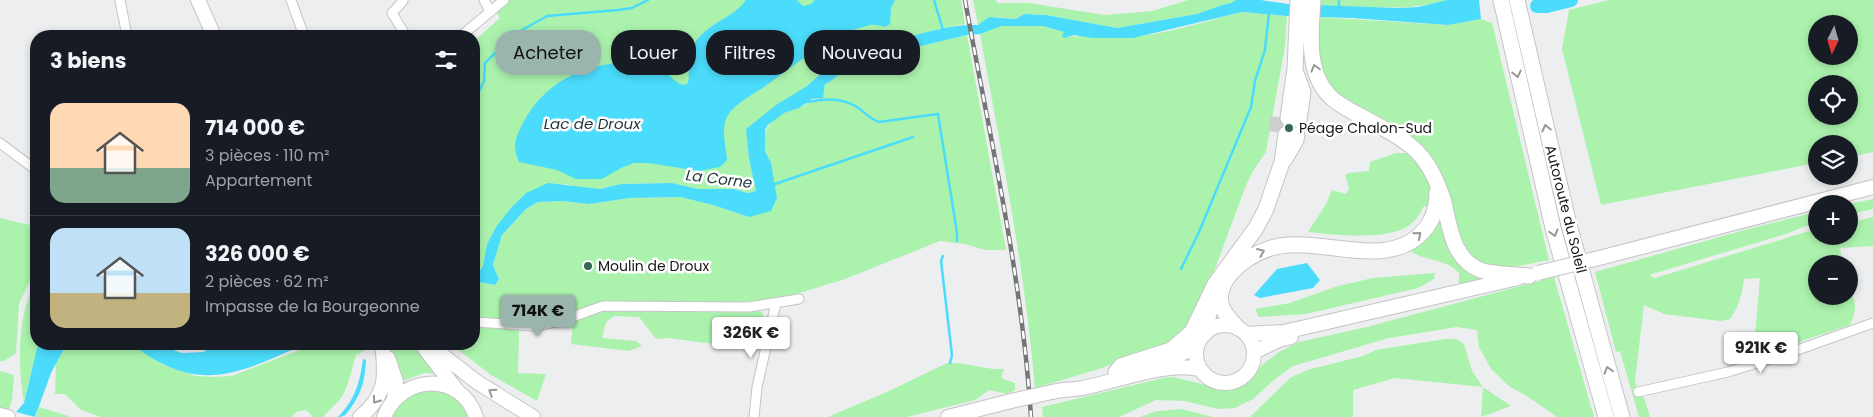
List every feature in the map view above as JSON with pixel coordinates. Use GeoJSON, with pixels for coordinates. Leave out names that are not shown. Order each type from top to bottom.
{"type":"FeatureCollection","features":[{"type":"Feature","properties":{"kind":"highway"},"geometry":{"type":"LineString","coordinates":[[1298,0],[1315,70],[1328,93],[1344,107],[1389,131],[1414,149],[1429,168],[1436,183],[1442,197],[1453,241],[1464,259],[1473,267],[1486,272],[1533,274]]}},
{"type":"Feature","properties":{"kind":"highway"},"geometry":{"type":"LineString","coordinates":[[1288,118],[1295,69],[1313,0]]}},
{"type":"Feature","properties":{"kind":"highway","name":"Autoroute du Soleil"},"geometry":{"type":"LineString","coordinates":[[1501,0],[1553,228],[1606,417]]}},
{"type":"Feature","properties":{"kind":"highway","name":"Autoroute du Soleil"},"geometry":{"type":"LineString","coordinates":[[1517,0],[1569,224],[1622,417]]}},
{"type":"Feature","properties":{"kind":"highway"},"geometry":{"type":"LineString","coordinates":[[1116,372],[1121,366],[1157,356],[1181,343],[1195,327],[1211,292],[1256,228],[1275,185],[1282,162],[1286,134]]}},
{"type":"Feature","properties":{"kind":"highway"},"geometry":{"type":"LineString","coordinates":[[1242,331],[1225,315],[1220,296],[1228,276],[1243,262],[1264,251],[1288,245],[1372,251],[1389,249],[1404,244],[1420,234],[1428,224],[1436,203],[1436,183]]}},
{"type":"Feature","properties":{"kind":"highway"},"geometry":{"type":"LineString","coordinates":[[1205,332],[1211,292]]}},
{"type":"Feature","properties":{"kind":"main road"},"geometry":{"type":"LineString","coordinates":[[198,0],[211,30]]}},
{"type":"Feature","properties":{"kind":"main road"},"geometry":{"type":"LineString","coordinates":[[1199,368],[1195,354],[1196,346],[1205,332],[1221,325],[1230,325],[1242,331],[1284,332],[1603,257],[1873,187]]}},
{"type":"Feature","properties":{"kind":"main road"},"geometry":{"type":"LineString","coordinates":[[1254,352],[1278,340],[1503,286],[1533,274]]}},
{"type":"Feature","properties":{"kind":"main road"},"geometry":{"type":"LineString","coordinates":[[948,417],[1058,390],[1081,388],[1159,370],[1190,366],[1199,368],[1212,380],[1220,383],[1237,380],[1250,369],[1254,352],[1252,345],[1242,331]]}},
{"type":"Feature","properties":{"kind":"main road"},"geometry":{"type":"LineString","coordinates":[[1058,390],[1079,382],[1184,353],[1196,346]]}},
{"type":"Feature","properties":{"kind":"main road"},"geometry":{"type":"LineString","coordinates":[[360,417],[376,402],[382,391],[385,374],[383,350]]}},
{"type":"Feature","properties":{"kind":"main road"},"geometry":{"type":"LineString","coordinates":[[384,350],[396,382],[386,411]]}},
{"type":"Feature","properties":{"kind":"main road"},"geometry":{"type":"LineString","coordinates":[[426,350],[458,392],[479,415]]}},
{"type":"Feature","properties":{"kind":"main road"},"geometry":{"type":"LineString","coordinates":[[435,350],[477,382],[534,417]]}},
{"type":"Feature","properties":{"kind":"main road"},"geometry":{"type":"LineString","coordinates":[[386,411],[401,392],[420,384],[440,384],[458,392]]}},
{"type":"Feature","properties":{"kind":"street"},"geometry":{"type":"LineString","coordinates":[[120,0],[126,30]]}},
{"type":"Feature","properties":{"kind":"street"},"geometry":{"type":"LineString","coordinates":[[291,0],[302,30]]}},
{"type":"Feature","properties":{"kind":"street"},"geometry":{"type":"LineString","coordinates":[[484,0],[490,11]]}},
{"type":"Feature","properties":{"kind":"street"},"geometry":{"type":"LineString","coordinates":[[468,30],[504,0]]}},
{"type":"Feature","properties":{"kind":"street"},"geometry":{"type":"LineString","coordinates":[[402,30],[392,13],[403,1]]}},
{"type":"Feature","properties":{"kind":"street"},"geometry":{"type":"LineString","coordinates":[[1,145],[30,166]]}},
{"type":"Feature","properties":{"kind":"street"},"geometry":{"type":"LineString","coordinates":[[480,322],[523,326],[548,324],[575,317],[603,306],[734,307],[799,299]]}},
{"type":"Feature","properties":{"kind":"street"},"geometry":{"type":"LineString","coordinates":[[754,417],[757,387],[776,303]]}},
{"type":"Feature","properties":{"kind":"street"},"geometry":{"type":"LineString","coordinates":[[1638,392],[1728,372],[1873,323]]}},
{"type":"Feature","properties":{"kind":"green space"},"geometry":{"type":"Polygon","coordinates":[[[508,0],[961,0],[965,24],[920,34],[920,30],[804,30],[804,75],[819,75],[747,129],[749,159],[756,191],[747,193],[735,189],[698,189],[672,183],[621,184],[600,189],[582,188],[565,184],[496,227],[487,244],[483,266],[480,270],[480,36],[500,18],[495,10],[508,0]]]}},
{"type":"Feature","properties":{"kind":"green space"},"geometry":{"type":"Polygon","coordinates":[[[973,0],[996,0],[997,3],[1029,3],[1105,15],[1152,11],[1188,0],[1236,0],[1197,14],[1117,28],[1046,15],[1024,14],[1016,19],[995,17],[978,25],[973,0]]]}},
{"type":"Feature","properties":{"kind":"green space"},"geometry":{"type":"Polygon","coordinates":[[[1318,0],[1447,0],[1415,6],[1383,8],[1318,6],[1318,0]]]}},
{"type":"Feature","properties":{"kind":"green space"},"geometry":{"type":"Polygon","coordinates":[[[1609,0],[1873,0],[1873,152],[1858,155],[1858,135],[1808,135],[1808,165],[1601,205],[1562,49],[1569,10],[1609,0]]]}},
{"type":"Feature","properties":{"kind":"green space"},"geometry":{"type":"Polygon","coordinates":[[[1242,12],[1287,16],[1285,47],[1266,152],[1247,183],[1201,306],[1192,325],[1164,346],[1096,370],[1035,388],[1019,255],[980,34],[1002,26],[1043,26],[1064,32],[1068,37],[1129,37],[1178,29],[1242,12]]]}},
{"type":"Feature","properties":{"kind":"green space"},"geometry":{"type":"Polygon","coordinates":[[[1317,17],[1448,25],[1481,19],[1492,23],[1549,260],[1514,267],[1494,268],[1468,258],[1426,153],[1334,95],[1316,60],[1317,17]]]}},
{"type":"Feature","properties":{"kind":"green space"},"geometry":{"type":"Polygon","coordinates":[[[967,35],[1006,250],[985,250],[965,244],[940,241],[845,279],[780,299],[721,303],[625,302],[593,304],[568,315],[542,322],[520,323],[480,319],[480,282],[495,285],[499,279],[493,265],[502,235],[526,209],[538,202],[562,201],[589,204],[630,198],[680,197],[713,205],[749,217],[771,163],[764,141],[767,129],[776,118],[785,112],[822,98],[825,84],[838,75],[920,75],[920,46],[967,35]]]}},
{"type":"Feature","properties":{"kind":"green space"},"geometry":{"type":"Polygon","coordinates":[[[1396,153],[1405,153],[1416,159],[1433,190],[1431,207],[1424,206],[1413,222],[1404,228],[1378,235],[1333,235],[1308,232],[1326,204],[1332,190],[1346,194],[1349,188],[1345,175],[1369,171],[1370,162],[1396,153]]]}},
{"type":"Feature","properties":{"kind":"green space"},"geometry":{"type":"Polygon","coordinates":[[[1873,199],[1873,209],[1858,213],[1858,202],[1873,199]]]}},
{"type":"Feature","properties":{"kind":"green space"},"geometry":{"type":"Polygon","coordinates":[[[1440,207],[1447,236],[1489,278],[1459,284],[1459,273],[1453,268],[1447,264],[1420,256],[1408,249],[1440,207]]]}},
{"type":"Feature","properties":{"kind":"green space"},"geometry":{"type":"Polygon","coordinates":[[[1808,214],[1808,225],[1786,234],[1649,275],[1655,278],[1808,231],[1808,245],[1858,245],[1858,221],[1873,217],[1873,246],[1840,248],[1841,255],[1808,255],[1808,305],[1855,305],[1854,315],[1850,325],[1753,357],[1760,278],[1744,279],[1740,300],[1730,319],[1720,321],[1664,314],[1644,305],[1635,381],[1637,388],[1632,389],[1644,398],[1650,417],[1639,417],[1620,351],[1616,352],[1595,272],[1808,214]]]}},
{"type":"Feature","properties":{"kind":"green space"},"geometry":{"type":"Polygon","coordinates":[[[0,218],[30,225],[30,281],[19,304],[16,353],[4,361],[0,361],[0,218]]]}},
{"type":"Feature","properties":{"kind":"green space"},"geometry":{"type":"Polygon","coordinates":[[[1435,273],[1434,279],[1418,288],[1306,314],[1259,317],[1255,309],[1290,303],[1338,286],[1373,278],[1435,273]]]}},
{"type":"Feature","properties":{"kind":"green space"},"geometry":{"type":"Polygon","coordinates":[[[1554,277],[1594,417],[1557,417],[1527,396],[1510,387],[1491,369],[1479,347],[1477,330],[1457,327],[1389,338],[1293,366],[1253,399],[1235,408],[1218,409],[1185,401],[1156,400],[1119,417],[1043,417],[1042,407],[1163,378],[1174,377],[1225,390],[1234,389],[1243,385],[1262,365],[1279,352],[1299,342],[1367,327],[1554,277]]]}},
{"type":"Feature","properties":{"kind":"green space"},"geometry":{"type":"Polygon","coordinates":[[[30,294],[30,350],[37,350],[24,403],[20,345],[30,294]]]}},
{"type":"Feature","properties":{"kind":"green space"},"geometry":{"type":"Polygon","coordinates":[[[611,308],[693,311],[755,310],[762,312],[764,319],[759,350],[668,338],[656,339],[639,317],[614,316],[606,322],[602,338],[636,341],[642,346],[629,351],[571,344],[573,321],[611,308]]]}},
{"type":"Feature","properties":{"kind":"green space"},"geometry":{"type":"Polygon","coordinates":[[[480,327],[519,330],[518,373],[546,374],[537,401],[491,375],[459,350],[480,350],[480,327]]]}},
{"type":"Feature","properties":{"kind":"green space"},"geometry":{"type":"Polygon","coordinates":[[[1456,339],[1464,344],[1472,371],[1483,387],[1395,378],[1353,390],[1353,417],[1250,417],[1290,378],[1307,370],[1363,356],[1376,350],[1456,339]]]}},
{"type":"Feature","properties":{"kind":"green space"},"geometry":{"type":"Polygon","coordinates":[[[64,350],[140,350],[164,365],[196,376],[213,377],[232,376],[299,350],[364,350],[356,355],[342,397],[323,417],[311,417],[311,414],[305,410],[296,412],[292,417],[101,417],[81,410],[65,394],[55,394],[56,363],[64,350]]]}},
{"type":"Feature","properties":{"kind":"green space"},"geometry":{"type":"Polygon","coordinates":[[[389,350],[420,350],[441,374],[424,373],[400,382],[389,350]]]}},
{"type":"Feature","properties":{"kind":"green space"},"geometry":{"type":"Polygon","coordinates":[[[947,363],[1004,369],[1001,378],[1015,383],[1015,390],[1007,394],[989,390],[975,400],[907,417],[828,417],[889,391],[947,363]]]}},
{"type":"Feature","properties":{"kind":"green space"},"geometry":{"type":"Polygon","coordinates":[[[0,371],[14,375],[12,400],[9,410],[0,408],[0,371]]]}},
{"type":"Feature","properties":{"kind":"green space"},"geometry":{"type":"Polygon","coordinates":[[[437,387],[458,397],[470,417],[387,417],[399,398],[437,387]]]}},
{"type":"Feature","properties":{"kind":"green space"},"geometry":{"type":"Polygon","coordinates":[[[1483,387],[1511,406],[1481,417],[1483,387]]]}},
{"type":"Feature","properties":{"kind":"green space"},"geometry":{"type":"Polygon","coordinates":[[[39,407],[71,417],[36,417],[39,407]]]}},
{"type":"Feature","properties":{"kind":"green space"},"geometry":{"type":"Polygon","coordinates":[[[1182,409],[1213,417],[1140,417],[1157,411],[1182,409]]]}},
{"type":"Feature","properties":{"kind":"water","name":"Lac de Droux"},"geometry":{"type":"Polygon","coordinates":[[[746,0],[797,0],[803,6],[811,4],[815,0],[895,0],[891,8],[890,24],[885,27],[872,25],[853,30],[804,30],[804,58],[794,65],[794,30],[707,30],[739,8],[746,0]]]}},
{"type":"Feature","properties":{"kind":"water"},"geometry":{"type":"Polygon","coordinates":[[[1236,0],[1261,0],[1288,4],[1398,8],[1418,7],[1447,0],[1479,0],[1481,19],[1448,25],[1242,12],[1133,38],[1092,38],[1074,35],[1064,38],[1062,36],[1064,32],[1043,26],[1002,26],[980,34],[967,35],[920,46],[920,34],[953,26],[978,25],[989,17],[1016,19],[1024,14],[1046,15],[1117,28],[1197,14],[1236,0]]]}},
{"type":"Feature","properties":{"kind":"water","name":"Lac de Droux"},"geometry":{"type":"Polygon","coordinates":[[[706,31],[706,75],[780,75],[744,100],[728,115],[724,126],[727,160],[720,167],[699,171],[648,163],[634,163],[602,179],[576,179],[557,170],[519,162],[515,146],[518,133],[541,97],[553,87],[574,75],[601,75],[601,66],[611,64],[611,75],[670,75],[684,85],[688,83],[689,75],[696,75],[696,42],[706,31]]]}},
{"type":"Feature","properties":{"kind":"water"},"geometry":{"type":"Polygon","coordinates":[[[819,75],[838,75],[825,84],[823,98],[812,99],[799,108],[784,113],[768,125],[765,130],[765,151],[771,163],[777,198],[771,211],[749,217],[713,205],[680,197],[630,198],[589,204],[562,201],[538,202],[526,209],[502,235],[493,265],[499,279],[495,285],[480,282],[480,270],[483,266],[487,244],[496,227],[526,193],[548,183],[600,189],[621,184],[672,183],[698,189],[735,189],[747,193],[756,191],[749,159],[746,129],[776,105],[807,86],[819,75]]]}},
{"type":"Feature","properties":{"kind":"water"},"geometry":{"type":"Polygon","coordinates":[[[1307,263],[1320,280],[1313,288],[1260,298],[1254,295],[1277,269],[1307,263]]]}},
{"type":"Feature","properties":{"kind":"water"},"geometry":{"type":"Polygon","coordinates":[[[37,350],[62,350],[51,373],[35,417],[16,412],[24,403],[37,350]]]}},
{"type":"Feature","properties":{"kind":"water"},"geometry":{"type":"Polygon","coordinates":[[[140,350],[173,350],[182,353],[203,352],[206,350],[292,350],[254,366],[219,375],[182,372],[140,350]]]}},
{"type":"Feature","properties":{"kind":"water"},"geometry":{"type":"Polygon","coordinates":[[[363,359],[366,360],[366,367],[360,391],[346,414],[338,417],[353,397],[363,359]]]}},
{"type":"Feature","properties":{"kind":"waterway"},"geometry":{"type":"LineString","coordinates":[[480,89],[484,81],[485,63],[515,34],[547,16],[632,8],[648,0]]}},
{"type":"Feature","properties":{"kind":"waterway"},"geometry":{"type":"LineString","coordinates":[[934,0],[943,30]]}},
{"type":"Feature","properties":{"kind":"waterway"},"geometry":{"type":"LineString","coordinates":[[1339,0],[1339,6]]}},
{"type":"Feature","properties":{"kind":"waterway"},"geometry":{"type":"LineString","coordinates":[[1537,6],[1547,6],[1571,0]]}},
{"type":"Feature","properties":{"kind":"waterway"},"geometry":{"type":"LineString","coordinates":[[1181,269],[1199,232],[1251,107],[1255,81],[1265,50],[1269,12]]}},
{"type":"Feature","properties":{"kind":"waterway"},"geometry":{"type":"LineString","coordinates":[[807,102],[827,99],[841,100],[854,105],[879,122],[938,114],[957,241]]}},
{"type":"Feature","properties":{"kind":"waterway"},"geometry":{"type":"LineString","coordinates":[[772,185],[913,137]]}},
{"type":"Feature","properties":{"kind":"waterway"},"geometry":{"type":"LineString","coordinates":[[943,256],[941,261],[952,355],[950,363]]}},
{"type":"Feature","properties":{"kind":"tunnel"},"geometry":{"type":"LineString","coordinates":[[1276,132],[1278,117]]}},
{"type":"Feature","properties":{"kind":"tunnel"},"geometry":{"type":"LineString","coordinates":[[1291,134],[1294,119]]}},
{"type":"Feature","properties":{"kind":"railway"},"geometry":{"type":"LineString","coordinates":[[965,0],[1013,259],[1027,364],[1031,417]]}},
{"type":"Feature","properties":{"kind":"place","name":"Péage Chalon-Sud"},"geometry":{"type":"Point","coordinates":[1289,128]}},
{"type":"Feature","properties":{"kind":"place","name":"Moulin de Droux"},"geometry":{"type":"Point","coordinates":[588,266]}},
{"type":"Feature","properties":{"kind":"water label","name":"La Corne"},"geometry":{"type":"Point","coordinates":[719,179]}}]}
